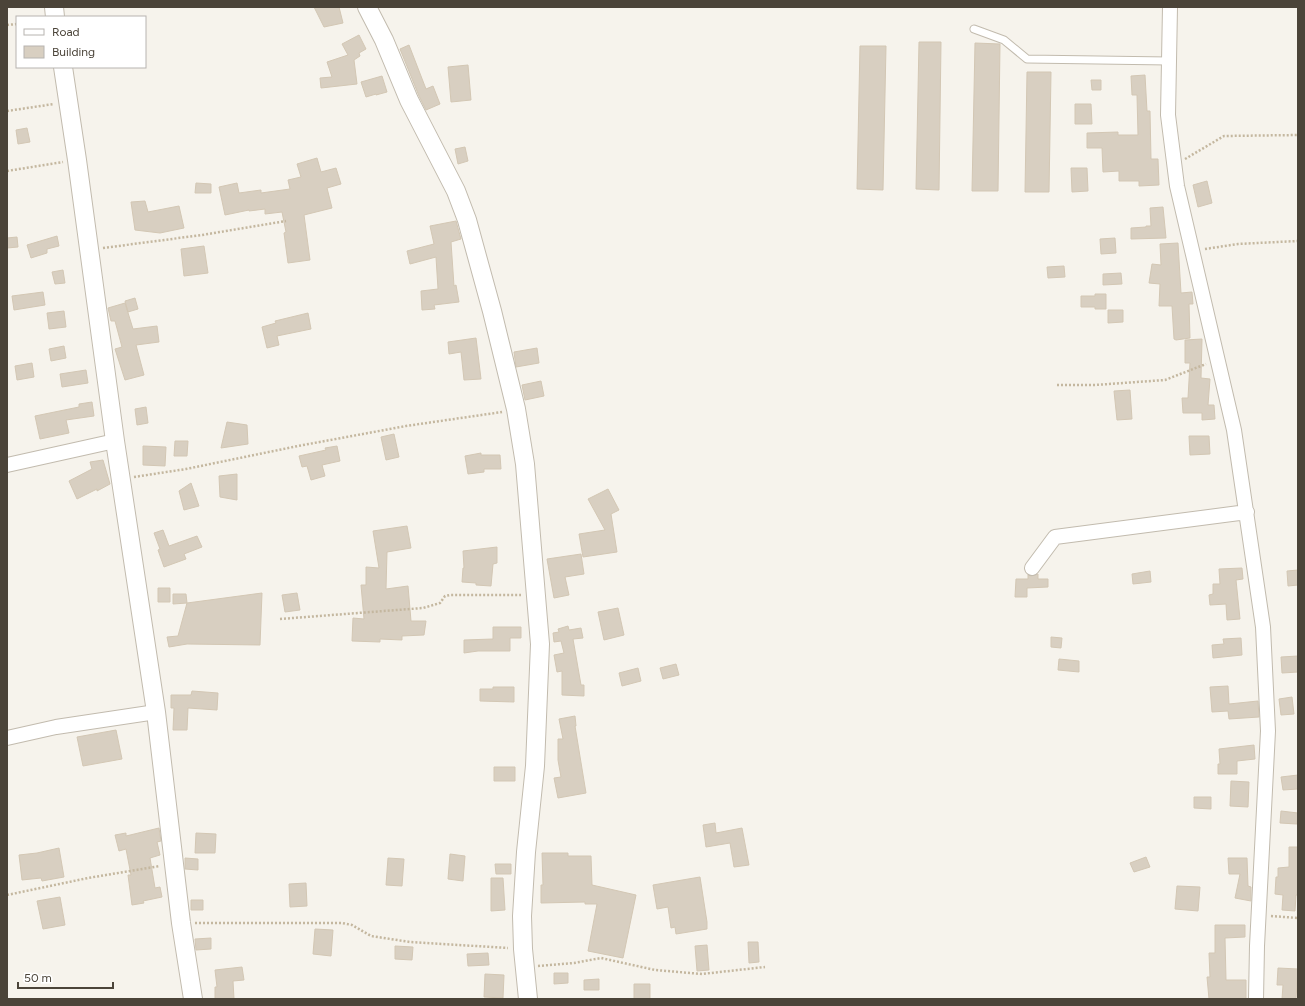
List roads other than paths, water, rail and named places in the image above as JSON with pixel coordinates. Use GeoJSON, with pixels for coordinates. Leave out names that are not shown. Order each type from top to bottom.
{"type":"FeatureCollection","features":[{"type":"Feature","properties":{"kind":"street"},"geometry":{"type":"LineString","coordinates":[[367,7],[384,40],[409,100],[456,191],[467,220],[492,311],[516,409],[526,464],[540,644],[534,766],[522,916],[523,958],[528,999]]}},
{"type":"Feature","properties":{"kind":"street"},"geometry":{"type":"LineString","coordinates":[[1170,7],[1168,115],[1177,186],[1234,430],[1263,627],[1268,731],[1258,916],[1256,999]]}},
{"type":"Feature","properties":{"kind":"street"},"geometry":{"type":"LineString","coordinates":[[63,68],[115,441],[156,712],[181,923],[193,999]]}},
{"type":"Feature","properties":{"kind":"street"},"geometry":{"type":"LineString","coordinates":[[7,465],[115,441]]}},
{"type":"Feature","properties":{"kind":"street"},"geometry":{"type":"LineString","coordinates":[[1032,568],[1055,537],[1246,512]]}},
{"type":"Feature","properties":{"kind":"street"},"geometry":{"type":"LineString","coordinates":[[7,738],[56,727],[156,712]]}},
{"type":"Feature","properties":{"kind":"lane"},"geometry":{"type":"LineString","coordinates":[[974,29],[1004,40],[1027,59],[1169,60]]}}]}
